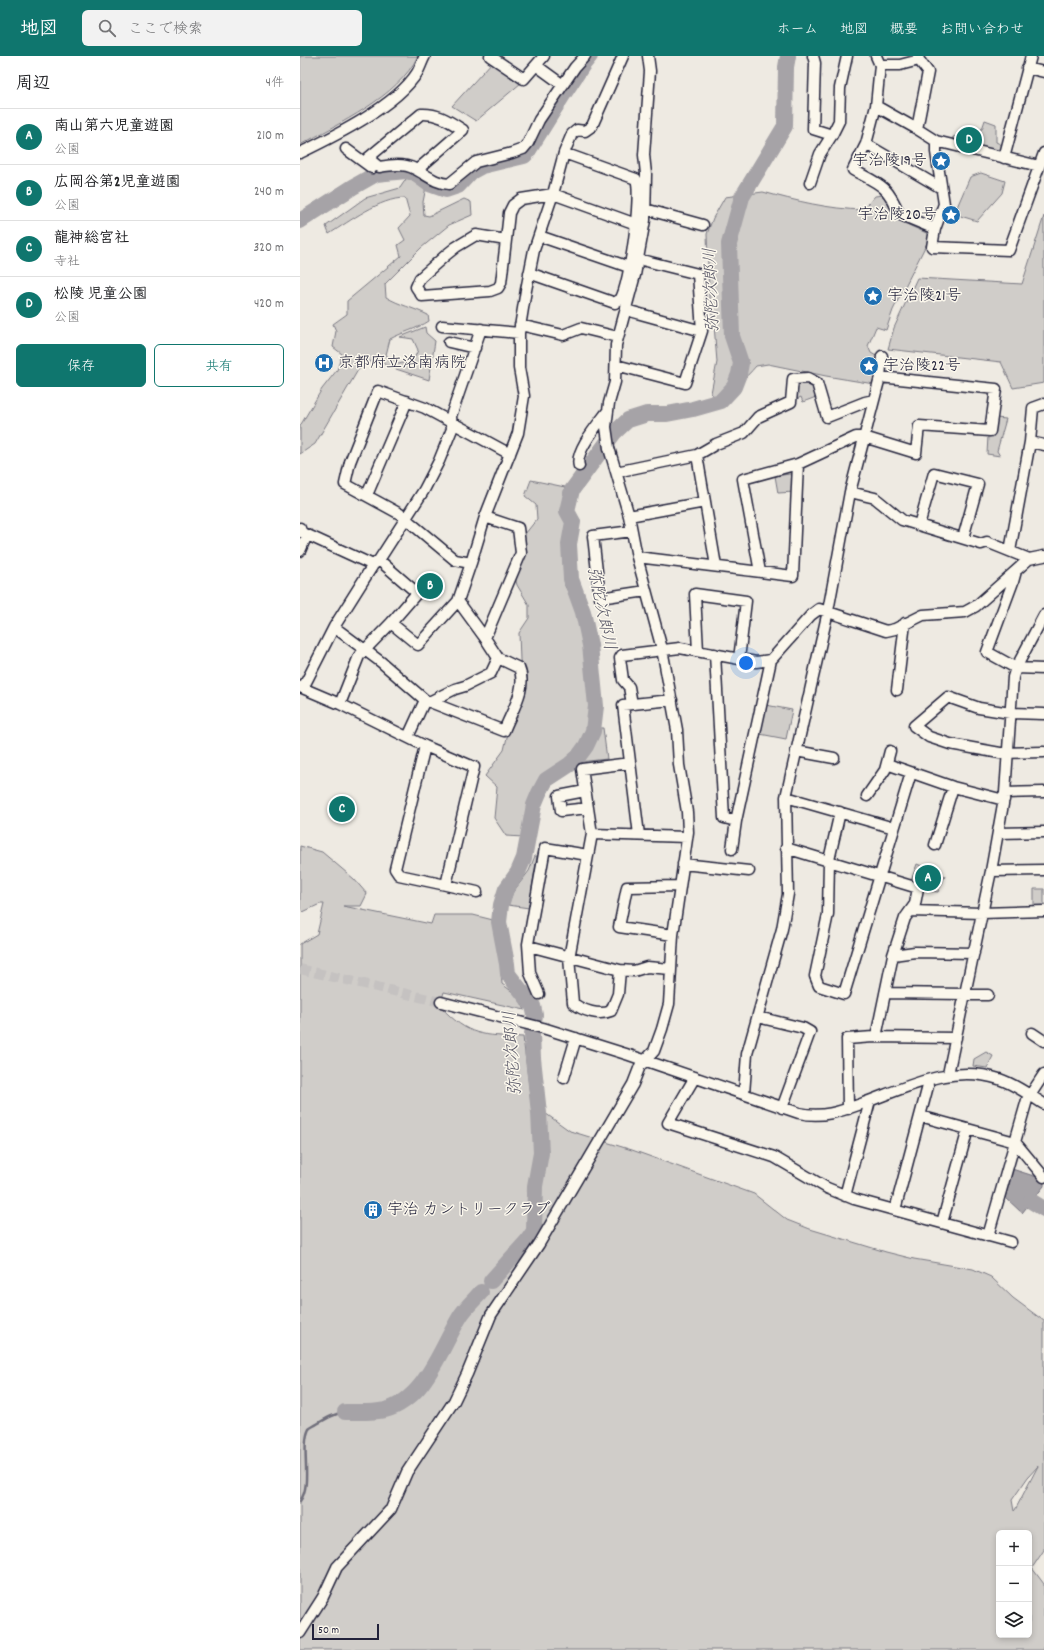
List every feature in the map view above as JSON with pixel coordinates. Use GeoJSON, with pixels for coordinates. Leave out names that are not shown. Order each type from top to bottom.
{"type":"FeatureCollection","features":[{"type":"Feature","properties":{"kind":"street"},"geometry":{"type":"LineString","coordinates":[[300,153],[335,136],[395,97],[418,72],[425,56]]}},
{"type":"Feature","properties":{"kind":"street"},"geometry":{"type":"LineString","coordinates":[[490,56],[524,79],[544,56]]}},
{"type":"Feature","properties":{"kind":"street"},"geometry":{"type":"LineString","coordinates":[[346,149],[374,169],[395,165],[408,166],[441,184],[449,184],[476,162],[512,154],[523,148],[528,143],[539,120],[585,56]]}},
{"type":"Feature","properties":{"kind":"street"},"geometry":{"type":"LineString","coordinates":[[391,624],[418,645],[458,600],[485,517],[518,433],[524,396],[519,368],[519,329],[529,273],[564,153],[572,134],[578,130],[585,131],[592,126],[623,56]]}},
{"type":"Feature","properties":{"kind":"street"},"geometry":{"type":"LineString","coordinates":[[300,1633],[323,1597],[337,1567],[391,1509],[407,1472],[454,1401],[467,1374],[491,1315],[539,1244],[633,1084],[640,1066],[654,1051],[662,1029],[668,1004],[673,935],[687,837],[687,812],[680,765],[677,730],[662,649],[637,557],[629,516],[613,461],[606,427],[608,408],[615,382],[618,337],[626,310],[642,240],[645,209],[644,155],[650,71],[648,56]]}},
{"type":"Feature","properties":{"kind":"street"},"geometry":{"type":"LineString","coordinates":[[813,56],[813,129],[832,136]]}},
{"type":"Feature","properties":{"kind":"street"},"geometry":{"type":"LineString","coordinates":[[810,183],[820,154],[832,136],[839,121],[840,88],[847,56]]}},
{"type":"Feature","properties":{"kind":"street"},"geometry":{"type":"LineString","coordinates":[[1004,158],[1031,56]]}},
{"type":"Feature","properties":{"kind":"street"},"geometry":{"type":"LineString","coordinates":[[917,129],[928,72],[918,58],[900,65],[878,61],[876,106],[866,144],[853,170],[879,184],[889,192],[899,214],[935,229]]}},
{"type":"Feature","properties":{"kind":"street"},"geometry":{"type":"LineString","coordinates":[[536,66],[563,85]]}},
{"type":"Feature","properties":{"kind":"street"},"geometry":{"type":"LineString","coordinates":[[1027,68],[1044,72]]}},
{"type":"Feature","properties":{"kind":"street"},"geometry":{"type":"LineString","coordinates":[[876,106],[936,141],[1039,166]]}},
{"type":"Feature","properties":{"kind":"street"},"geometry":{"type":"LineString","coordinates":[[379,167],[368,158],[421,114],[432,113],[445,118],[463,130],[417,170]]}},
{"type":"Feature","properties":{"kind":"street"},"geometry":{"type":"LineString","coordinates":[[936,141],[936,152],[944,204],[935,229],[932,247],[1009,250],[1044,153]]}},
{"type":"Feature","properties":{"kind":"street"},"geometry":{"type":"LineString","coordinates":[[866,144],[941,188]]}},
{"type":"Feature","properties":{"kind":"street"},"geometry":{"type":"LineString","coordinates":[[529,273],[615,303],[620,300],[629,267],[636,224],[638,185],[636,179],[564,153]]}},
{"type":"Feature","properties":{"kind":"street"},"geometry":{"type":"LineString","coordinates":[[506,240],[476,235],[472,237],[456,247],[420,278],[416,287],[417,291],[422,296],[490,291],[498,288],[501,283],[506,240],[509,213],[513,205],[521,199],[553,194],[636,224]]}},
{"type":"Feature","properties":{"kind":"street"},"geometry":{"type":"LineString","coordinates":[[645,209],[703,225]]}},
{"type":"Feature","properties":{"kind":"street"},"geometry":{"type":"LineString","coordinates":[[539,236],[629,267]]}},
{"type":"Feature","properties":{"kind":"street"},"geometry":{"type":"LineString","coordinates":[[616,365],[685,383],[702,331],[698,274],[638,259]]}},
{"type":"Feature","properties":{"kind":"street"},"geometry":{"type":"LineString","coordinates":[[626,310],[702,331]]}},
{"type":"Feature","properties":{"kind":"street"},"geometry":{"type":"LineString","coordinates":[[442,326],[519,329],[563,335],[581,328],[618,337]]}},
{"type":"Feature","properties":{"kind":"street"},"geometry":{"type":"LineString","coordinates":[[446,885],[474,768],[302,687],[334,627],[406,519],[439,462],[452,429],[451,416],[482,328]]}},
{"type":"Feature","properties":{"kind":"street"},"geometry":{"type":"LineString","coordinates":[[449,342],[475,348]]}},
{"type":"Feature","properties":{"kind":"street"},"geometry":{"type":"LineString","coordinates":[[744,1094],[747,1054],[782,929],[788,894],[786,797],[828,612],[850,492],[880,377],[882,356]]}},
{"type":"Feature","properties":{"kind":"street"},"geometry":{"type":"LineString","coordinates":[[760,572],[743,479],[798,464],[856,437],[864,437],[916,454],[919,426],[990,431],[996,389],[880,377]]}},
{"type":"Feature","properties":{"kind":"street"},"geometry":{"type":"LineString","coordinates":[[616,472],[697,455],[716,444],[744,432],[758,417],[791,402],[793,379],[808,378],[816,384],[827,417],[874,400]]}},
{"type":"Feature","properties":{"kind":"street"},"geometry":{"type":"LineString","coordinates":[[471,563],[455,560],[395,511],[367,494],[345,484],[350,462],[378,391],[425,408],[510,454]]}},
{"type":"Feature","properties":{"kind":"street"},"geometry":{"type":"LineString","coordinates":[[367,494],[406,401]]}},
{"type":"Feature","properties":{"kind":"street"},"geometry":{"type":"LineString","coordinates":[[1010,551],[1030,442],[1033,408],[1044,404]]}},
{"type":"Feature","properties":{"kind":"street"},"geometry":{"type":"LineString","coordinates":[[579,466],[577,461],[579,453],[608,408]]}},
{"type":"Feature","properties":{"kind":"street"},"geometry":{"type":"LineString","coordinates":[[1030,442],[1044,445]]}},
{"type":"Feature","properties":{"kind":"street"},"geometry":{"type":"LineString","coordinates":[[697,455],[716,566]]}},
{"type":"Feature","properties":{"kind":"street"},"geometry":{"type":"LineString","coordinates":[[637,557],[793,576],[798,464]]}},
{"type":"Feature","properties":{"kind":"street"},"geometry":{"type":"LineString","coordinates":[[919,525],[934,474],[978,484],[963,538]]}},
{"type":"Feature","properties":{"kind":"street"},"geometry":{"type":"LineString","coordinates":[[850,492],[875,498],[902,520],[981,544],[987,542],[1029,559]]}},
{"type":"Feature","properties":{"kind":"street"},"geometry":{"type":"LineString","coordinates":[[629,516],[705,502]]}},
{"type":"Feature","properties":{"kind":"street"},"geometry":{"type":"LineString","coordinates":[[485,517],[518,528],[521,553],[485,638]]}},
{"type":"Feature","properties":{"kind":"street"},"geometry":{"type":"LineString","coordinates":[[300,551],[303,531],[376,563],[417,592],[391,624],[359,656],[340,704]]}},
{"type":"Feature","properties":{"kind":"street"},"geometry":{"type":"LineString","coordinates":[[632,531],[593,536],[600,598],[646,591]]}},
{"type":"Feature","properties":{"kind":"street"},"geometry":{"type":"LineString","coordinates":[[732,849],[736,821],[771,660],[811,615],[819,609],[886,630],[895,629],[922,615],[965,612],[976,606],[1029,559],[1044,556]]}},
{"type":"Feature","properties":{"kind":"street"},"geometry":{"type":"LineString","coordinates":[[1016,571],[987,652],[1016,668],[1044,669]]}},
{"type":"Feature","properties":{"kind":"street"},"geometry":{"type":"LineString","coordinates":[[698,651],[695,594],[746,601],[739,659]]}},
{"type":"Feature","properties":{"kind":"street"},"geometry":{"type":"LineString","coordinates":[[334,627],[404,681],[427,701],[504,731],[521,689],[522,673],[519,668],[498,658],[458,600]]}},
{"type":"Feature","properties":{"kind":"street"},"geometry":{"type":"LineString","coordinates":[[948,1074],[991,871],[1005,797],[1013,677],[1016,668],[1044,615]]}},
{"type":"Feature","properties":{"kind":"street"},"geometry":{"type":"LineString","coordinates":[[897,690],[905,623]]}},
{"type":"Feature","properties":{"kind":"street"},"geometry":{"type":"LineString","coordinates":[[632,704],[629,687],[623,680],[620,658],[622,654],[680,648],[756,662],[771,660]]}},
{"type":"Feature","properties":{"kind":"street"},"geometry":{"type":"LineString","coordinates":[[715,654],[724,818],[736,821]]}},
{"type":"Feature","properties":{"kind":"street"},"geometry":{"type":"LineString","coordinates":[[408,737],[427,701],[465,686],[491,673],[498,658]]}},
{"type":"Feature","properties":{"kind":"street"},"geometry":{"type":"LineString","coordinates":[[1044,714],[1010,713],[979,708],[948,697],[914,726],[929,737],[950,744],[1000,753],[1044,752]]}},
{"type":"Feature","properties":{"kind":"street"},"geometry":{"type":"LineString","coordinates":[[639,835],[623,705],[672,700]]}},
{"type":"Feature","properties":{"kind":"street"},"geometry":{"type":"LineString","coordinates":[[425,746],[395,869],[400,875],[477,892]]}},
{"type":"Feature","properties":{"kind":"street"},"geometry":{"type":"LineString","coordinates":[[796,751],[834,758]]}},
{"type":"Feature","properties":{"kind":"street"},"geometry":{"type":"LineString","coordinates":[[867,796],[885,770],[890,751]]}},
{"type":"Feature","properties":{"kind":"street"},"geometry":{"type":"LineString","coordinates":[[620,970],[618,994],[611,1011],[603,1014],[580,1008],[573,1003],[569,958],[592,834],[582,769],[630,763]]}},
{"type":"Feature","properties":{"kind":"street"},"geometry":{"type":"LineString","coordinates":[[887,764],[954,787],[1005,797],[1044,792]]}},
{"type":"Feature","properties":{"kind":"street"},"geometry":{"type":"LineString","coordinates":[[840,812],[829,860],[828,914],[815,976],[820,986],[844,994],[911,773]]}},
{"type":"Feature","properties":{"kind":"street"},"geometry":{"type":"LineString","coordinates":[[935,845],[954,787]]}},
{"type":"Feature","properties":{"kind":"street"},"geometry":{"type":"LineString","coordinates":[[585,791],[559,796],[561,811],[588,808]]}},
{"type":"Feature","properties":{"kind":"street"},"geometry":{"type":"LineString","coordinates":[[786,797],[894,828]]}},
{"type":"Feature","properties":{"kind":"street"},"geometry":{"type":"LineString","coordinates":[[998,833],[1044,832]]}},
{"type":"Feature","properties":{"kind":"street"},"geometry":{"type":"LineString","coordinates":[[592,834],[687,837]]}},
{"type":"Feature","properties":{"kind":"street"},"geometry":{"type":"LineString","coordinates":[[538,994],[530,973],[529,946],[545,848],[588,855]]}},
{"type":"Feature","properties":{"kind":"street"},"geometry":{"type":"LineString","coordinates":[[786,848],[918,888],[915,904],[905,918],[894,955],[876,1037]]}},
{"type":"Feature","properties":{"kind":"street"},"geometry":{"type":"LineString","coordinates":[[684,864],[749,871]]}},
{"type":"Feature","properties":{"kind":"street"},"geometry":{"type":"LineString","coordinates":[[991,871],[1044,870]]}},
{"type":"Feature","properties":{"kind":"street"},"geometry":{"type":"LineString","coordinates":[[673,935],[619,927],[627,886],[680,886]]}},
{"type":"Feature","properties":{"kind":"street"},"geometry":{"type":"LineString","coordinates":[[911,911],[982,913],[1044,911]]}},
{"type":"Feature","properties":{"kind":"street"},"geometry":{"type":"LineString","coordinates":[[529,946],[569,958],[620,970],[634,971],[647,967],[671,969]]}},
{"type":"Feature","properties":{"kind":"street"},"geometry":{"type":"LineString","coordinates":[[894,955],[915,952],[974,953]]}},
{"type":"Feature","properties":{"kind":"street"},"geometry":{"type":"LineString","coordinates":[[885,993],[988,995]]}},
{"type":"Feature","properties":{"kind":"street"},"geometry":{"type":"LineString","coordinates":[[441,1002],[518,1021],[576,1038],[646,1060],[798,1113],[819,1116],[836,1113],[927,1080],[948,1074],[967,1073],[989,1076],[1012,1085],[1044,1104]]}},
{"type":"Feature","properties":{"kind":"street"},"geometry":{"type":"LineString","coordinates":[[758,1017],[803,1028],[810,1032],[782,1108]]}},
{"type":"Feature","properties":{"kind":"street"},"geometry":{"type":"LineString","coordinates":[[1032,1033],[1044,1042]]}},
{"type":"Feature","properties":{"kind":"street"},"geometry":{"type":"LineString","coordinates":[[848,1109],[847,1039],[876,1037],[956,1038]]}},
{"type":"Feature","properties":{"kind":"street"},"geometry":{"type":"LineString","coordinates":[[564,1078],[576,1038]]}},
{"type":"Feature","properties":{"kind":"street"},"geometry":{"type":"LineString","coordinates":[[988,1236],[1026,1100],[1044,1074]]}},
{"type":"Feature","properties":{"kind":"street"},"geometry":{"type":"LineString","coordinates":[[695,1077],[668,1123],[774,1157],[827,1188],[845,1196],[1011,1242]]}},
{"type":"Feature","properties":{"kind":"street"},"geometry":{"type":"LineString","coordinates":[[895,1210],[928,1086],[927,1080]]}},
{"type":"Feature","properties":{"kind":"street"},"geometry":{"type":"LineString","coordinates":[[845,1196],[870,1101]]}},
{"type":"Feature","properties":{"kind":"street"},"geometry":{"type":"LineString","coordinates":[[920,1116],[1014,1142],[1044,1177]]}},
{"type":"Feature","properties":{"kind":"street"},"geometry":{"type":"LineString","coordinates":[[942,1223],[968,1129]]}},
{"type":"Feature","properties":{"kind":"shaded area"},"geometry":{"type":"Polygon","coordinates":[[[300,56],[418,56],[409,71],[382,97],[349,118],[300,145],[300,56]]]}},
{"type":"Feature","properties":{"kind":"shaded area"},"geometry":{"type":"Polygon","coordinates":[[[493,61],[521,83],[476,121],[452,106],[493,61]]]}},
{"type":"Feature","properties":{"kind":"shaded area"},"geometry":{"type":"Polygon","coordinates":[[[985,120],[996,124],[996,142],[1004,146],[1002,155],[952,143],[953,137],[982,129],[985,120]]]}},
{"type":"Feature","properties":{"kind":"shaded area"},"geometry":{"type":"Polygon","coordinates":[[[981,173],[1005,181],[1002,193],[977,221],[954,214],[970,177],[981,173]]]}},
{"type":"Feature","properties":{"kind":"shaded area"},"geometry":{"type":"Polygon","coordinates":[[[408,176],[426,187],[423,202],[424,215],[429,216],[464,199],[471,202],[472,215],[449,225],[421,248],[385,284],[386,297],[428,315],[429,321],[390,339],[386,355],[399,364],[414,359],[418,350],[413,339],[400,337],[425,327],[426,333],[435,341],[429,380],[387,366],[376,358],[358,370],[315,444],[300,454],[300,426],[322,389],[337,370],[342,354],[333,347],[336,331],[333,324],[347,314],[347,301],[401,256],[398,245],[405,240],[399,228],[410,216],[405,198],[395,199],[366,211],[329,234],[326,226],[365,198],[400,188],[408,176]]]}},
{"type":"Feature","properties":{"kind":"shaded area"},"geometry":{"type":"Polygon","coordinates":[[[763,192],[813,204],[863,210],[875,196],[883,195],[897,220],[931,235],[893,310],[886,330],[876,327],[868,346],[871,353],[878,357],[874,384],[768,364],[756,366],[732,389],[714,397],[711,393],[717,362],[714,325],[709,298],[707,234],[713,218],[725,197],[763,192]]]}},
{"type":"Feature","properties":{"kind":"shaded area"},"geometry":{"type":"Polygon","coordinates":[[[1044,216],[1044,383],[1013,388],[1001,362],[888,349],[894,328],[917,278],[1022,284],[1044,216]]]}},
{"type":"Feature","properties":{"kind":"shaded area"},"geometry":{"type":"Polygon","coordinates":[[[800,381],[811,386],[816,397],[803,402],[801,397],[795,400],[796,387],[800,381]]]}},
{"type":"Feature","properties":{"kind":"shaded area"},"geometry":{"type":"Polygon","coordinates":[[[996,418],[1006,419],[997,451],[1000,456],[987,454],[988,436],[993,437],[996,418]]]}},
{"type":"Feature","properties":{"kind":"shaded area"},"geometry":{"type":"Polygon","coordinates":[[[790,474],[795,477],[795,492],[778,493],[775,476],[790,474]]]}},
{"type":"Feature","properties":{"kind":"shaded area"},"geometry":{"type":"Polygon","coordinates":[[[531,480],[565,487],[561,509],[569,523],[565,553],[565,586],[580,615],[589,673],[591,708],[585,737],[569,759],[545,774],[533,799],[523,837],[506,836],[494,818],[497,787],[485,776],[504,750],[509,729],[526,685],[520,660],[519,633],[529,618],[529,605],[517,585],[513,570],[525,534],[537,519],[536,505],[525,496],[531,480]]]}},
{"type":"Feature","properties":{"kind":"shaded area"},"geometry":{"type":"Polygon","coordinates":[[[432,577],[438,583],[426,599],[420,594],[421,590],[432,577]]]}},
{"type":"Feature","properties":{"kind":"shaded area"},"geometry":{"type":"Polygon","coordinates":[[[766,705],[792,710],[786,739],[760,734],[766,705]]]}},
{"type":"Feature","properties":{"kind":"shaded area"},"geometry":{"type":"Polygon","coordinates":[[[597,728],[603,728],[607,759],[579,762],[595,736],[597,728]]]}},
{"type":"Feature","properties":{"kind":"shaded area"},"geometry":{"type":"Polygon","coordinates":[[[300,846],[322,852],[354,879],[367,894],[361,906],[343,906],[431,924],[434,915],[473,915],[493,920],[500,958],[502,984],[518,996],[525,1010],[444,992],[440,1006],[459,1024],[468,1029],[497,1036],[523,1037],[531,1103],[570,1131],[632,1150],[754,1194],[787,1220],[810,1229],[914,1259],[973,1269],[991,1277],[1013,1298],[1044,1321],[1044,1550],[1032,1568],[1044,1584],[1044,1650],[300,1650],[300,944],[317,934],[324,904],[320,904],[303,912],[300,909],[300,846]],[[1038,1466],[1028,1477],[1012,1500],[1014,1511],[1038,1466]]]}},
{"type":"Feature","properties":{"kind":"shaded area"},"geometry":{"type":"Polygon","coordinates":[[[535,856],[537,856],[529,908],[508,905],[513,892],[529,871],[535,856]]]}},
{"type":"Feature","properties":{"kind":"shaded area"},"geometry":{"type":"Polygon","coordinates":[[[917,864],[945,876],[938,892],[922,890],[911,881],[917,864]]]}},
{"type":"Feature","properties":{"kind":"shaded area"},"geometry":{"type":"Polygon","coordinates":[[[1034,889],[1044,889],[1044,907],[1034,907],[1034,889]]]}},
{"type":"Feature","properties":{"kind":"shaded area"},"geometry":{"type":"Polygon","coordinates":[[[986,1052],[993,1056],[987,1068],[973,1066],[974,1059],[986,1052]]]}},
{"type":"Feature","properties":{"kind":"shaded area"},"geometry":{"type":"Polygon","coordinates":[[[1012,1169],[1037,1177],[1044,1183],[1044,1186],[1022,1213],[1005,1197],[1012,1169]]]}},
{"type":"Feature","properties":{"kind":"waterway"},"geometry":{"type":"LineString","coordinates":[[300,221],[376,174],[406,171],[414,173],[429,184],[446,190],[458,186],[471,172],[482,166],[524,156],[590,56]]}},
{"type":"Feature","properties":{"kind":"waterway","name":"弥陀次郎川"},"geometry":{"type":"LineString","coordinates":[[491,1281],[527,1241],[534,1231],[535,1186],[541,1153],[539,1113],[533,1058],[532,1034],[535,1015],[533,1006],[508,974],[499,922],[501,905],[506,889],[518,872],[524,858],[534,805],[539,793],[546,780],[569,765],[578,757],[586,746],[593,731],[596,706],[590,645],[583,612],[571,579],[569,544],[573,522],[567,511],[572,490],[614,433],[628,420],[647,414],[667,414],[693,409],[721,401],[734,387],[741,363],[732,336],[729,244],[742,197],[785,126],[786,67],[788,56]]}},
{"type":"Feature","properties":{"kind":"waterway"},"geometry":{"type":"LineString","coordinates":[[1031,1201],[1044,1209]]}},
{"type":"Feature","properties":{"kind":"waterway","name":"弥陀次郎川"},"geometry":{"type":"LineString","coordinates":[[345,1412],[370,1412],[385,1410],[399,1404],[411,1395],[422,1384],[431,1370],[461,1315],[481,1292]]}},
{"type":"Feature","properties":{"kind":"waterway"},"geometry":{"type":"LineString","coordinates":[[300,1501],[304,1494],[306,1485],[306,1445],[309,1429],[331,1416],[345,1412]]}},
{"type":"Feature","properties":{"kind":"tunnel"},"geometry":{"type":"LineString","coordinates":[[300,969],[441,1002]]}},
{"type":"Feature","properties":{"kind":"place","name":"松陵 児童公園"},"geometry":{"type":"Point","coordinates":[969,140]}},
{"type":"Feature","properties":{"kind":"place","name":"宇治陵19号"},"geometry":{"type":"Point","coordinates":[941,161]}},
{"type":"Feature","properties":{"kind":"place","name":"宇治陵20号"},"geometry":{"type":"Point","coordinates":[951,215]}},
{"type":"Feature","properties":{"kind":"place","name":"宇治陵21号"},"geometry":{"type":"Point","coordinates":[873,296]}},
{"type":"Feature","properties":{"kind":"place","name":"京都府立洛南病院"},"geometry":{"type":"Point","coordinates":[324,363]}},
{"type":"Feature","properties":{"kind":"place","name":"宇治陵22号"},"geometry":{"type":"Point","coordinates":[869,366]}},
{"type":"Feature","properties":{"kind":"place","name":"広岡谷第2児童遊園"},"geometry":{"type":"Point","coordinates":[430,586]}},
{"type":"Feature","properties":{"kind":"place","name":"龍神総宮社"},"geometry":{"type":"Point","coordinates":[342,809]}},
{"type":"Feature","properties":{"kind":"place","name":"南山第六児童遊園"},"geometry":{"type":"Point","coordinates":[928,878]}},
{"type":"Feature","properties":{"kind":"place","name":"宇治 カントリークラブ"},"geometry":{"type":"Point","coordinates":[373,1210]}}]}
